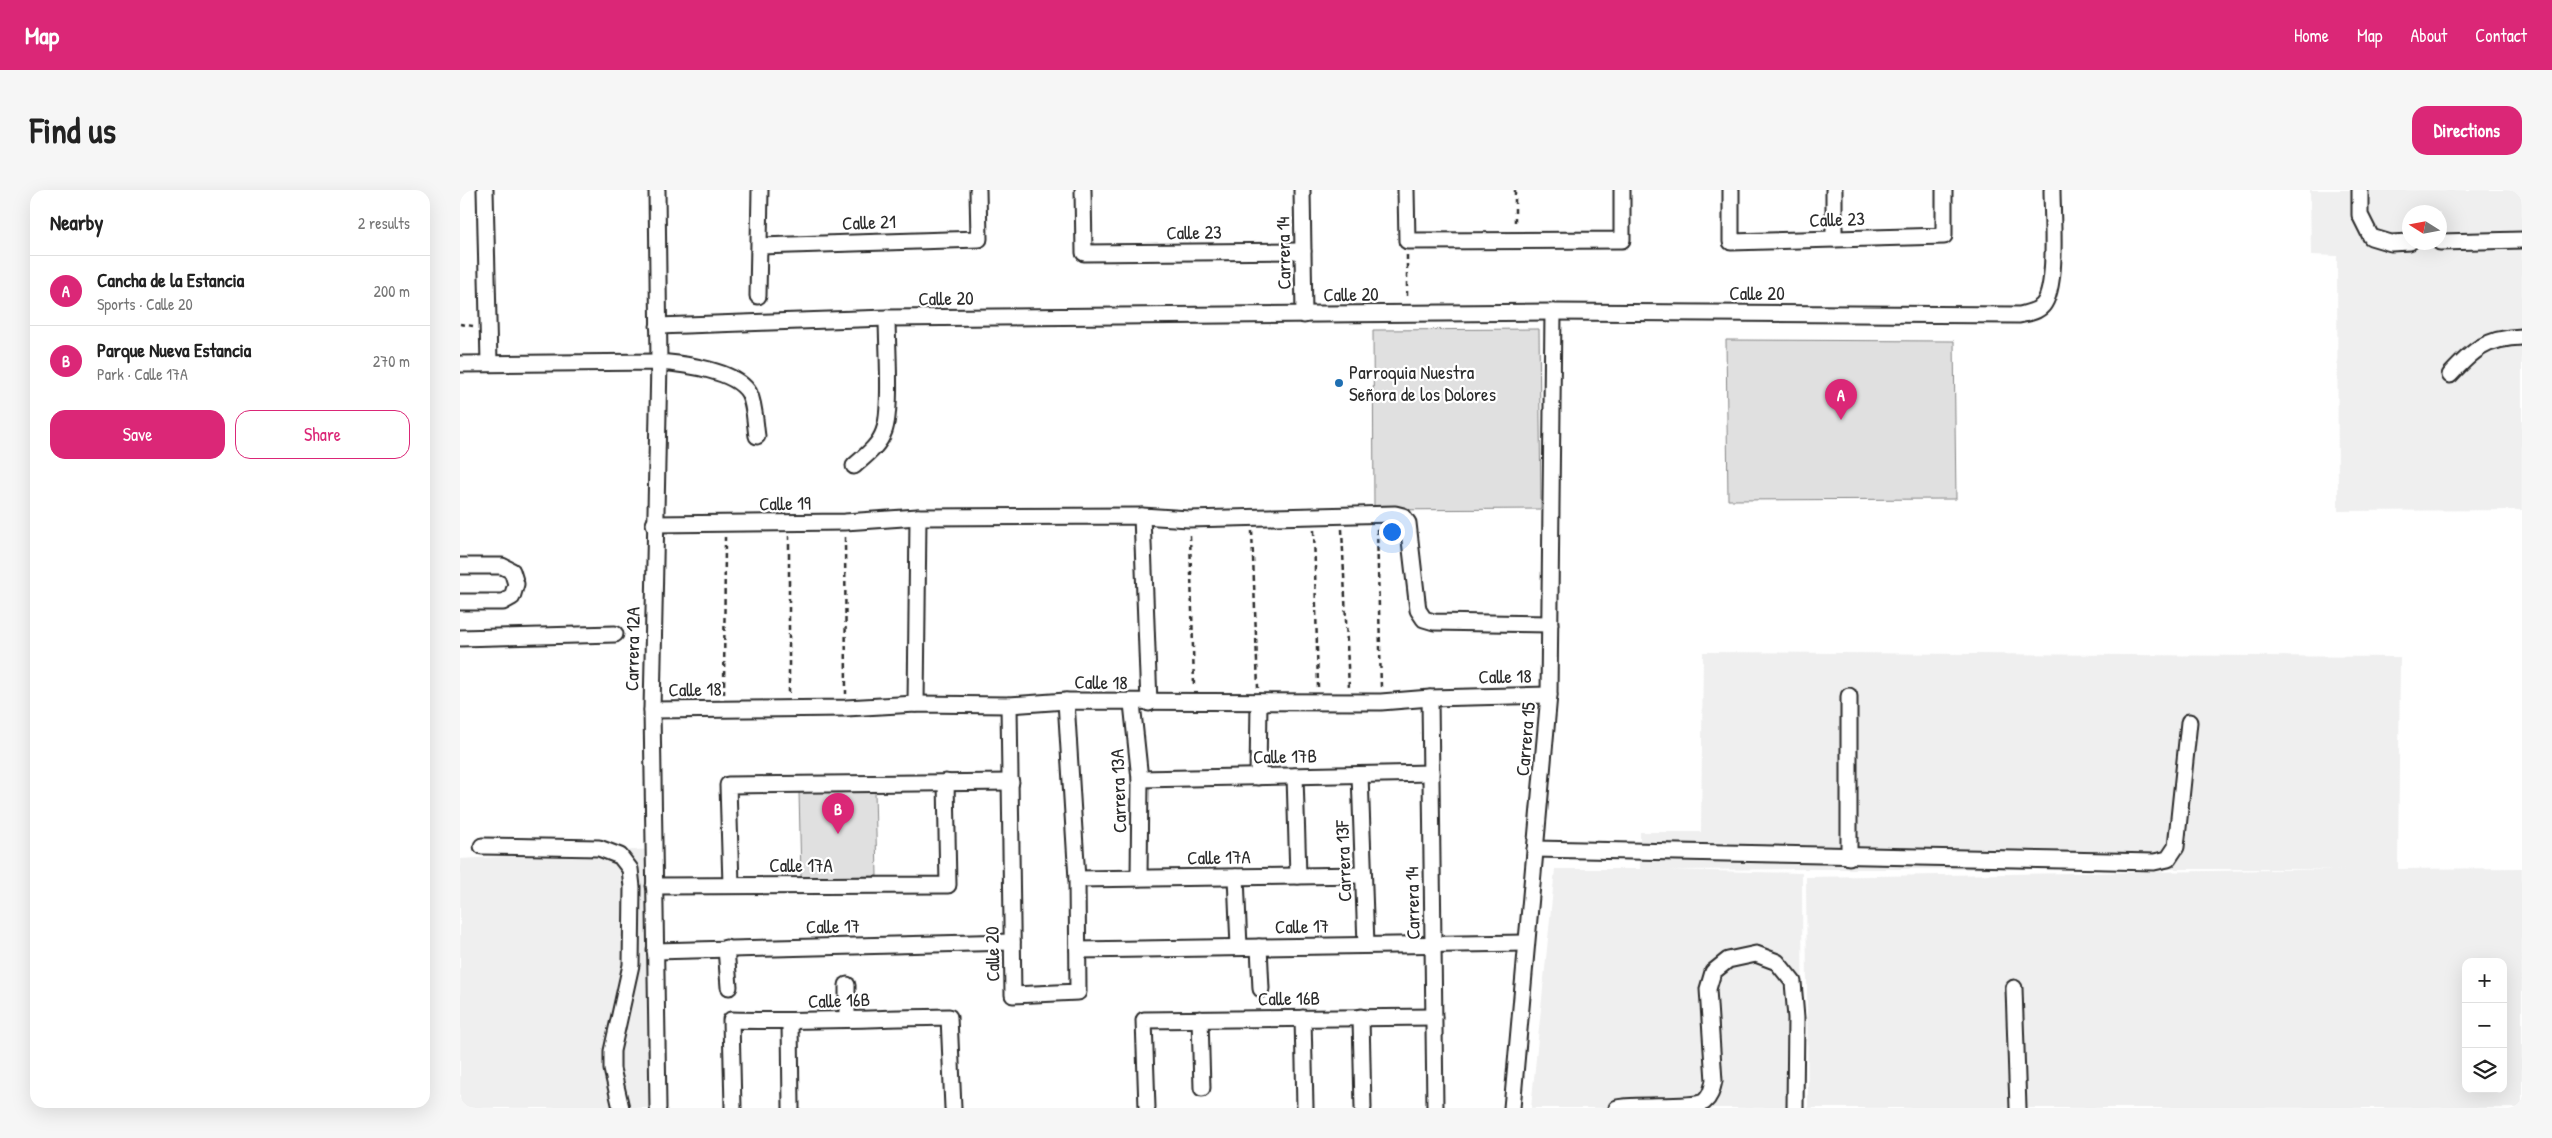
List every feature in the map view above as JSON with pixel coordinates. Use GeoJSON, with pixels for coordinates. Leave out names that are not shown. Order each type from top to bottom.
{"type":"FeatureCollection","features":[{"type":"Feature","properties":{"kind":"street"},"geometry":{"type":"LineString","coordinates":[[486,190],[489,363]]}},
{"type":"Feature","properties":{"kind":"street","name":"Carrera 12A"},"geometry":{"type":"LineString","coordinates":[[657,190],[659,362],[654,524],[652,710],[658,1108]]}},
{"type":"Feature","properties":{"kind":"street"},"geometry":{"type":"LineString","coordinates":[[758,296],[760,190]]}},
{"type":"Feature","properties":{"kind":"street","name":"Calle 21"},"geometry":{"type":"LineString","coordinates":[[760,246],[979,238],[978,190]]}},
{"type":"Feature","properties":{"kind":"street","name":"Calle 23"},"geometry":{"type":"LineString","coordinates":[[1083,190],[1084,253],[1304,251]]}},
{"type":"Feature","properties":{"kind":"street","name":"Carrera 14"},"geometry":{"type":"LineString","coordinates":[[1302,190],[1304,315]]}},
{"type":"Feature","properties":{"kind":"street"},"geometry":{"type":"LineString","coordinates":[[1406,190],[1407,242],[1622,240],[1622,190]]}},
{"type":"Feature","properties":{"kind":"street","name":"Calle 23"},"geometry":{"type":"LineString","coordinates":[[1731,190],[1731,242],[1944,236],[1944,190]]}},
{"type":"Feature","properties":{"kind":"street"},"geometry":{"type":"LineString","coordinates":[[1834,190],[1834,240]]}},
{"type":"Feature","properties":{"kind":"street","name":"Calle 20"},"geometry":{"type":"LineString","coordinates":[[658,326],[887,318],[1407,313],[2019,315],[2034,312],[2043,305],[2049,294],[2052,277],[2052,190]]}},
{"type":"Feature","properties":{"kind":"street"},"geometry":{"type":"LineString","coordinates":[[2360,190],[2360,216],[2370,237],[2391,243],[2402,242]]}},
{"type":"Feature","properties":{"kind":"street"},"geometry":{"type":"LineString","coordinates":[[2447,242],[2522,240]]}},
{"type":"Feature","properties":{"kind":"street","name":"Carrera 15"},"geometry":{"type":"LineString","coordinates":[[1512,1108],[1549,695],[1553,312]]}},
{"type":"Feature","properties":{"kind":"street"},"geometry":{"type":"LineString","coordinates":[[854,466],[876,446],[884,431],[887,413],[887,318]]}},
{"type":"Feature","properties":{"kind":"street"},"geometry":{"type":"LineString","coordinates":[[2450,375],[2470,353],[2487,342],[2507,337],[2522,337]]}},
{"type":"Feature","properties":{"kind":"street"},"geometry":{"type":"LineString","coordinates":[[460,364],[659,362],[692,365],[728,376],[749,393],[757,436]]}},
{"type":"Feature","properties":{"kind":"street"},"geometry":{"type":"LineString","coordinates":[[1149,703],[1142,516],[1189,519],[1376,514],[1403,516],[1408,523],[1418,610],[1424,619],[1434,622],[1550,624]]}},
{"type":"Feature","properties":{"kind":"street","name":"Calle 19"},"geometry":{"type":"LineString","coordinates":[[654,524],[845,522],[918,517],[1142,516]]}},
{"type":"Feature","properties":{"kind":"street"},"geometry":{"type":"LineString","coordinates":[[916,704],[918,517]]}},
{"type":"Feature","properties":{"kind":"street"},"geometry":{"type":"LineString","coordinates":[[460,566],[502,566],[512,571],[516,584],[512,598],[503,602],[460,602]]}},
{"type":"Feature","properties":{"kind":"street"},"geometry":{"type":"LineString","coordinates":[[460,638],[615,634]]}},
{"type":"Feature","properties":{"kind":"street","name":"Calle 18"},"geometry":{"type":"LineString","coordinates":[[652,710],[789,707],[846,708],[916,704],[1009,705],[1066,702],[1349,703],[1430,698],[1549,695]]}},
{"type":"Feature","properties":{"kind":"street"},"geometry":{"type":"LineString","coordinates":[[1848,857],[1849,696]]}},
{"type":"Feature","properties":{"kind":"street","name":"Carrera 14"},"geometry":{"type":"LineString","coordinates":[[1430,698],[1435,1108]]}},
{"type":"Feature","properties":{"kind":"street","name":"Calle 20"},"geometry":{"type":"LineString","coordinates":[[1009,705],[1013,994],[1078,992],[1076,879],[1066,702]]}},
{"type":"Feature","properties":{"kind":"street"},"geometry":{"type":"LineString","coordinates":[[1258,777],[1259,702]]}},
{"type":"Feature","properties":{"kind":"street","name":"Carrera 13A"},"geometry":{"type":"LineString","coordinates":[[1132,703],[1140,779],[1139,878]]}},
{"type":"Feature","properties":{"kind":"street"},"geometry":{"type":"LineString","coordinates":[[1535,849],[2154,862],[2168,859],[2176,847],[2189,722]]}},
{"type":"Feature","properties":{"kind":"street","name":"Calle 17B"},"geometry":{"type":"LineString","coordinates":[[1140,779],[1431,773]]}},
{"type":"Feature","properties":{"kind":"street","name":"Carrera 13F"},"geometry":{"type":"LineString","coordinates":[[1360,774],[1366,945]]}},
{"type":"Feature","properties":{"kind":"street"},"geometry":{"type":"LineString","coordinates":[[1295,776],[1298,876]]}},
{"type":"Feature","properties":{"kind":"street","name":"Calle 17A"},"geometry":{"type":"LineString","coordinates":[[654,886],[948,884],[946,782]]}},
{"type":"Feature","properties":{"kind":"street"},"geometry":{"type":"LineString","coordinates":[[731,885],[728,785],[1011,782]]}},
{"type":"Feature","properties":{"kind":"street"},"geometry":{"type":"LineString","coordinates":[[482,846],[600,848],[620,856],[630,869],[632,887],[631,965],[612,1051],[612,1069],[621,1108]]}},
{"type":"Feature","properties":{"kind":"street","name":"Calle 17A"},"geometry":{"type":"LineString","coordinates":[[1076,879],[1363,875]]}},
{"type":"Feature","properties":{"kind":"street"},"geometry":{"type":"LineString","coordinates":[[1236,877],[1239,947]]}},
{"type":"Feature","properties":{"kind":"street","name":"Calle 17"},"geometry":{"type":"LineString","coordinates":[[655,951],[1012,942]]}},
{"type":"Feature","properties":{"kind":"street","name":"Calle 17"},"geometry":{"type":"LineString","coordinates":[[1078,950],[1526,943]]}},
{"type":"Feature","properties":{"kind":"street"},"geometry":{"type":"LineString","coordinates":[[1260,947],[1261,989]]}},
{"type":"Feature","properties":{"kind":"street"},"geometry":{"type":"LineString","coordinates":[[726,948],[729,987]]}},
{"type":"Feature","properties":{"kind":"street"},"geometry":{"type":"LineString","coordinates":[[1617,1108],[1633,1106],[1691,1106],[1703,1103],[1711,1093],[1714,1080],[1708,990],[1713,972],[1728,960],[1756,954],[1777,962],[1794,982],[1796,1018],[1795,1108]]}},
{"type":"Feature","properties":{"kind":"street"},"geometry":{"type":"LineString","coordinates":[[847,1018],[848,985]]}},
{"type":"Feature","properties":{"kind":"street"},"geometry":{"type":"LineString","coordinates":[[2014,988],[2018,1108]]}},
{"type":"Feature","properties":{"kind":"street"},"geometry":{"type":"LineString","coordinates":[[1361,1017],[1363,1108]]}},
{"type":"Feature","properties":{"kind":"street","name":"Calle 16B"},"geometry":{"type":"LineString","coordinates":[[1147,1108],[1144,1020],[1434,1017]]}},
{"type":"Feature","properties":{"kind":"street","name":"Calle 16B"},"geometry":{"type":"LineString","coordinates":[[733,1108],[731,1020],[790,1022],[847,1018],[950,1018],[953,1108]]}},
{"type":"Feature","properties":{"kind":"street"},"geometry":{"type":"LineString","coordinates":[[1303,1018],[1305,1108]]}},
{"type":"Feature","properties":{"kind":"street"},"geometry":{"type":"LineString","coordinates":[[1200,1019],[1202,1088]]}},
{"type":"Feature","properties":{"kind":"street"},"geometry":{"type":"LineString","coordinates":[[790,1022],[791,1108]]}},
{"type":"Feature","properties":{"kind":"path"},"geometry":{"type":"LineString","coordinates":[[1515,190],[1515,240]]}},
{"type":"Feature","properties":{"kind":"path"},"geometry":{"type":"LineString","coordinates":[[1407,242],[1407,313]]}},
{"type":"Feature","properties":{"kind":"path"},"geometry":{"type":"LineString","coordinates":[[1376,514],[1381,702]]}},
{"type":"Feature","properties":{"kind":"path"},"geometry":{"type":"LineString","coordinates":[[1342,516],[1349,703]]}},
{"type":"Feature","properties":{"kind":"path"},"geometry":{"type":"LineString","coordinates":[[1251,517],[1259,702]]}},
{"type":"Feature","properties":{"kind":"path"},"geometry":{"type":"LineString","coordinates":[[1313,517],[1318,703]]}},
{"type":"Feature","properties":{"kind":"path"},"geometry":{"type":"LineString","coordinates":[[1189,519],[1194,703]]}},
{"type":"Feature","properties":{"kind":"path"},"geometry":{"type":"LineString","coordinates":[[845,522],[846,708]]}},
{"type":"Feature","properties":{"kind":"path"},"geometry":{"type":"LineString","coordinates":[[789,523],[789,707]]}},
{"type":"Feature","properties":{"kind":"path"},"geometry":{"type":"LineString","coordinates":[[724,708],[725,524]]}},
{"type":"Feature","properties":{"kind":"shaded area"},"geometry":{"type":"Polygon","coordinates":[[[2310,190],[2522,190],[2522,510],[2338,511],[2337,256],[2311,255],[2310,190]]]}},
{"type":"Feature","properties":{"kind":"shaded area"},"geometry":{"type":"Polygon","coordinates":[[[1539,329],[1541,509],[1374,510],[1373,330],[1539,329]]]}},
{"type":"Feature","properties":{"kind":"shaded area"},"geometry":{"type":"Polygon","coordinates":[[[1726,340],[1954,341],[1956,499],[1728,500],[1726,340]]]}},
{"type":"Feature","properties":{"kind":"shaded area"},"geometry":{"type":"Polygon","coordinates":[[[1703,652],[2400,657],[2398,869],[2522,868],[2522,1108],[1808,1108],[1806,877],[2344,869],[1805,869],[1667,870],[1802,873],[1803,1108],[1531,1108],[1555,869],[1640,869],[1640,832],[1701,832],[1703,652]]]}},
{"type":"Feature","properties":{"kind":"shaded area"},"geometry":{"type":"Polygon","coordinates":[[[875,791],[877,876],[801,877],[799,792],[875,791]]]}},
{"type":"Feature","properties":{"kind":"shaded area"},"geometry":{"type":"Polygon","coordinates":[[[654,849],[658,1108],[460,1108],[460,859],[654,849]]]}},
{"type":"Feature","properties":{"kind":"place","name":"Parroquia Nuestra Señora de los Dolores"},"geometry":{"type":"Point","coordinates":[1339,383]}},
{"type":"Feature","properties":{"kind":"place","name":"Cancha de la Estancia"},"geometry":{"type":"Point","coordinates":[1841,420]}},
{"type":"Feature","properties":{"kind":"place","name":"Parque Nueva Estancia"},"geometry":{"type":"Point","coordinates":[838,834]}}]}
